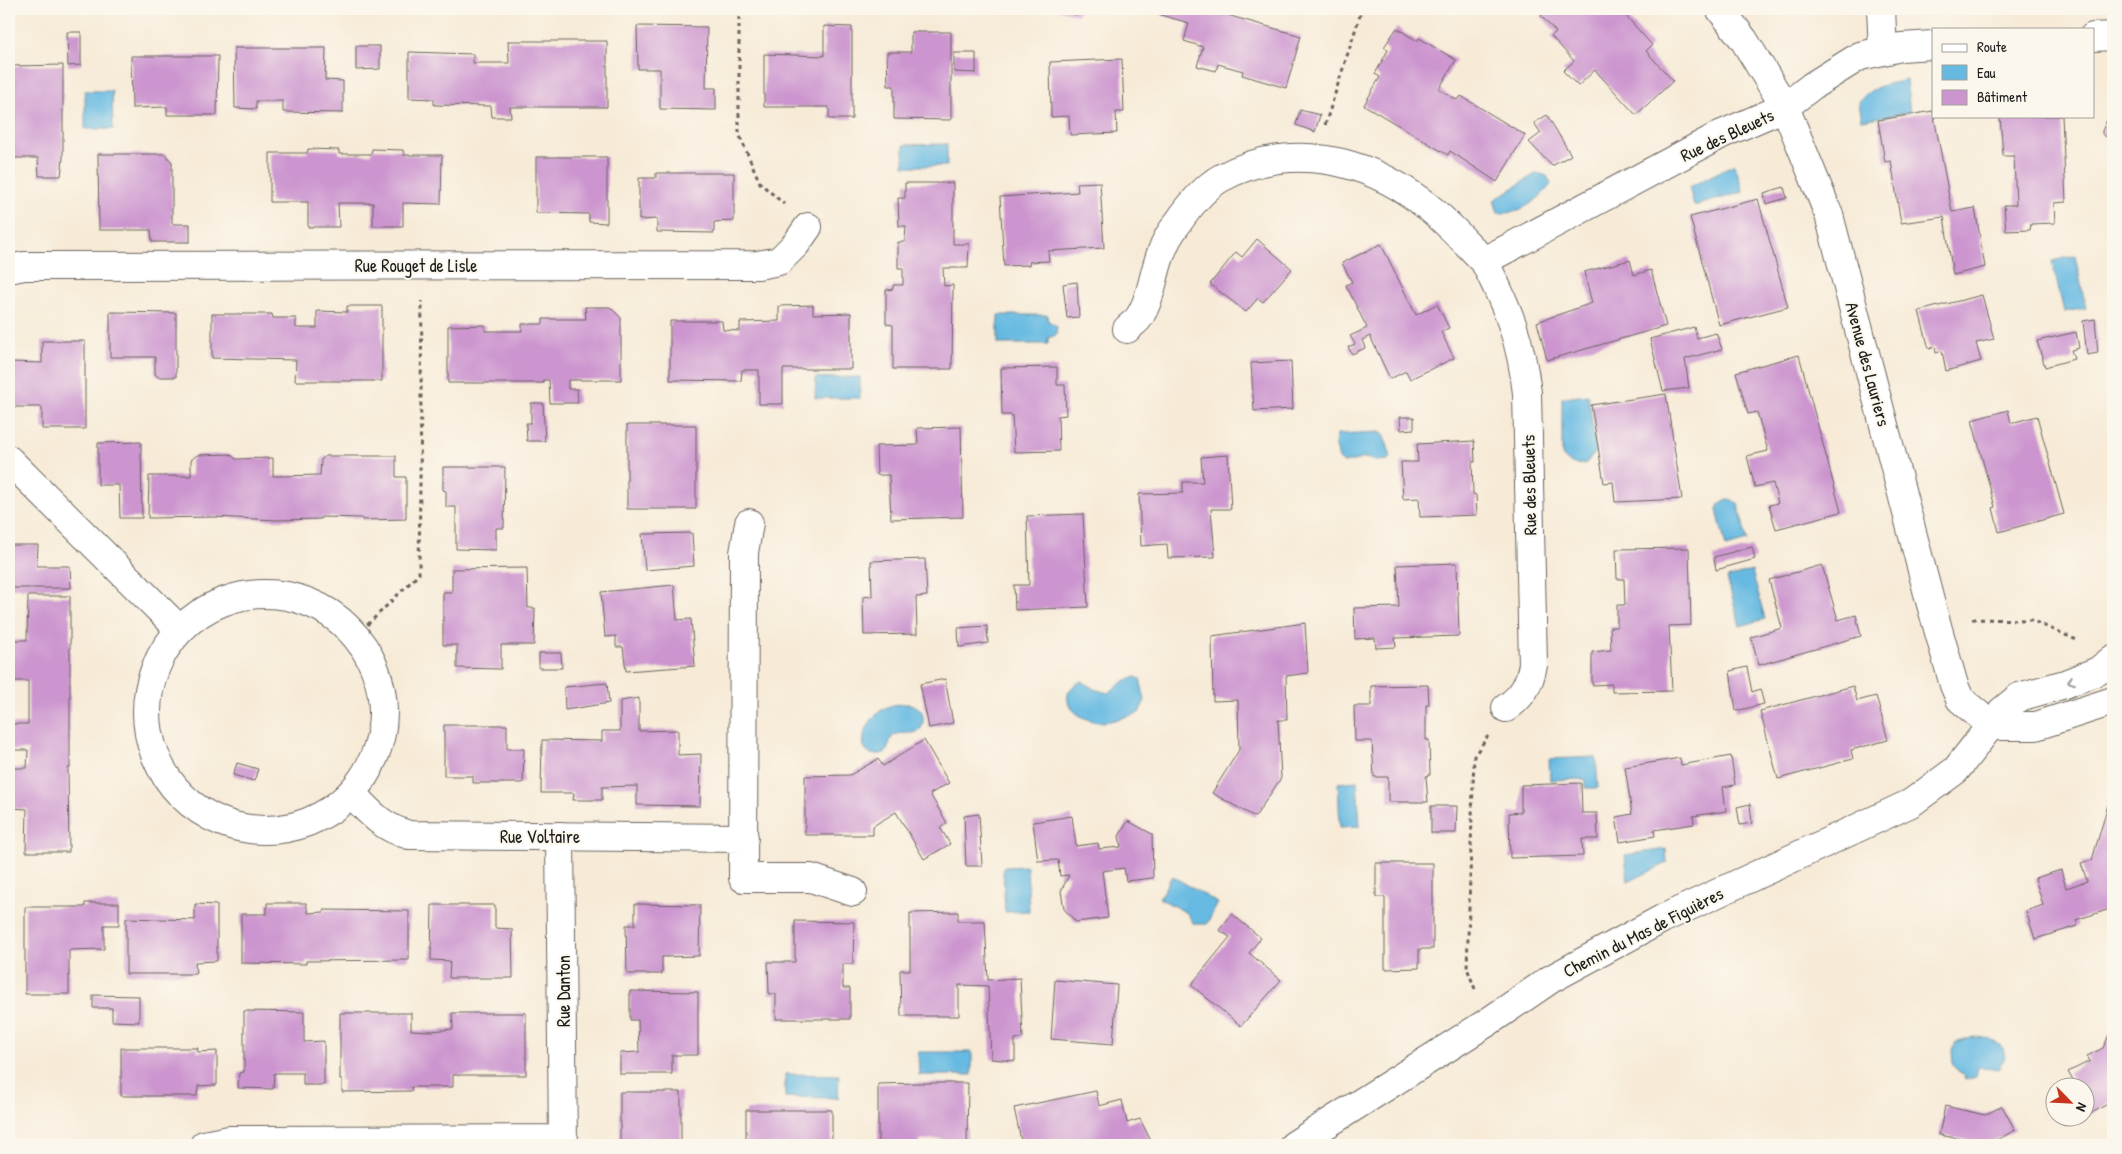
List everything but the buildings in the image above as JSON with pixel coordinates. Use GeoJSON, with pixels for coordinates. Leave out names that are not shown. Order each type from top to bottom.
{"type":"FeatureCollection","features":[{"type":"Feature","properties":{"kind":"street","name":"Avenue des Lauriers"},"geometry":{"type":"LineString","coordinates":[[1720,9],[1744,40],[1785,107],[1829,215],[1930,601],[1954,685],[1960,699],[1992,726]]}},
{"type":"Feature","properties":{"kind":"street"},"geometry":{"type":"LineString","coordinates":[[1881,9],[1883,51]]}},
{"type":"Feature","properties":{"kind":"street"},"geometry":{"type":"LineString","coordinates":[[2094,37],[2113,36]]}},
{"type":"Feature","properties":{"kind":"street","name":"Rue des Bleuets"},"geometry":{"type":"LineString","coordinates":[[1484,261],[1722,134],[1785,107],[1812,86],[1860,56],[1902,46],[1932,45]]}},
{"type":"Feature","properties":{"kind":"street","name":"Rue des Bleuets"},"geometry":{"type":"LineString","coordinates":[[1127,329],[1138,318],[1148,298],[1162,250],[1176,225],[1196,200],[1220,179],[1247,167],[1276,159],[1298,156],[1349,165],[1402,189],[1424,204],[1452,228],[1484,261],[1503,299],[1515,329],[1524,360],[1527,393],[1533,665],[1524,693],[1506,708]]}},
{"type":"Feature","properties":{"kind":"street","name":"Rue Rouget de Lisle"},"geometry":{"type":"LineString","coordinates":[[9,270],[24,266],[758,265],[779,261],[796,244],[808,227]]}},
{"type":"Feature","properties":{"kind":"street"},"geometry":{"type":"LineString","coordinates":[[9,460],[180,630]]}},
{"type":"Feature","properties":{"kind":"street"},"geometry":{"type":"LineString","coordinates":[[749,522],[744,553],[743,878],[811,878],[854,892]]}},
{"type":"Feature","properties":{"kind":"street"},"geometry":{"type":"LineString","coordinates":[[253,594],[283,595],[311,603],[327,611],[356,636],[372,661],[381,686],[384,715],[381,737],[374,760],[352,794],[336,807],[311,822],[288,829],[263,831],[240,828],[218,821],[199,811],[182,797],[164,775],[154,755],[148,733],[147,704],[152,678],[162,653],[180,630],[200,614],[227,600],[253,594]]}},
{"type":"Feature","properties":{"kind":"street","name":"Chemin du Mas de Figuières"},"geometry":{"type":"LineString","coordinates":[[1294,1145],[1488,1022],[1551,979],[1662,919],[1911,802],[1956,770],[2002,711],[2019,697],[2065,684],[2098,670],[2113,659]]}},
{"type":"Feature","properties":{"kind":"street"},"geometry":{"type":"LineString","coordinates":[[1992,726],[2036,726],[2113,701]]}},
{"type":"Feature","properties":{"kind":"street","name":"Rue Voltaire"},"geometry":{"type":"LineString","coordinates":[[352,794],[376,819],[392,830],[409,835],[744,838]]}},
{"type":"Feature","properties":{"kind":"street","name":"Rue Danton"},"geometry":{"type":"LineString","coordinates":[[560,836],[564,1142]]}},
{"type":"Feature","properties":{"kind":"street"},"geometry":{"type":"LineString","coordinates":[[204,1145],[229,1140],[564,1142]]}},
{"type":"Feature","properties":{"kind":"path"},"geometry":{"type":"LineString","coordinates":[[739,9],[739,134],[760,182],[808,227]]}},
{"type":"Feature","properties":{"kind":"path"},"geometry":{"type":"LineString","coordinates":[[1314,158],[1362,9]]}},
{"type":"Feature","properties":{"kind":"path"},"geometry":{"type":"LineString","coordinates":[[356,636],[419,574],[423,265]]}},
{"type":"Feature","properties":{"kind":"path"},"geometry":{"type":"LineString","coordinates":[[1968,619],[2031,620],[2080,642],[2083,648]]}},
{"type":"Feature","properties":{"kind":"path"},"geometry":{"type":"LineString","coordinates":[[1488,1022],[1467,968],[1474,756],[1506,708]]}},
{"type":"Feature","properties":{"kind":"water"},"geometry":{"type":"Polygon","coordinates":[[[1906,80],[1910,112],[1862,120],[1859,102],[1864,96],[1880,86],[1906,80]]]}},
{"type":"Feature","properties":{"kind":"water"},"geometry":{"type":"Polygon","coordinates":[[[85,91],[112,91],[113,129],[85,129],[85,91]]]}},
{"type":"Feature","properties":{"kind":"water"},"geometry":{"type":"Polygon","coordinates":[[[947,144],[947,166],[904,166],[904,145],[947,144]]]}},
{"type":"Feature","properties":{"kind":"water"},"geometry":{"type":"Polygon","coordinates":[[[1735,164],[1743,192],[1694,206],[1689,187],[1735,164]]]}},
{"type":"Feature","properties":{"kind":"water"},"geometry":{"type":"Polygon","coordinates":[[[1537,173],[1547,176],[1551,184],[1546,190],[1528,206],[1513,212],[1498,213],[1494,200],[1537,173]]]}},
{"type":"Feature","properties":{"kind":"water"},"geometry":{"type":"Polygon","coordinates":[[[2075,256],[2086,308],[2064,312],[2052,261],[2075,256]]]}},
{"type":"Feature","properties":{"kind":"water"},"geometry":{"type":"Polygon","coordinates":[[[998,315],[1048,315],[1048,321],[1057,326],[1056,335],[1048,338],[1048,344],[998,344],[998,315]]]}},
{"type":"Feature","properties":{"kind":"water"},"geometry":{"type":"Polygon","coordinates":[[[860,377],[860,398],[815,398],[816,378],[860,377]]]}},
{"type":"Feature","properties":{"kind":"water"},"geometry":{"type":"Polygon","coordinates":[[[1588,395],[1596,452],[1586,463],[1576,464],[1570,462],[1562,455],[1562,398],[1588,395]]]}},
{"type":"Feature","properties":{"kind":"water"},"geometry":{"type":"Polygon","coordinates":[[[1380,432],[1384,435],[1391,457],[1389,460],[1376,461],[1366,458],[1344,463],[1339,459],[1335,442],[1337,434],[1380,432]]]}},
{"type":"Feature","properties":{"kind":"water"},"geometry":{"type":"Polygon","coordinates":[[[1727,499],[1738,503],[1747,541],[1726,547],[1717,510],[1719,504],[1727,499]]]}},
{"type":"Feature","properties":{"kind":"water"},"geometry":{"type":"Polygon","coordinates":[[[1752,571],[1765,619],[1740,626],[1727,578],[1752,571]]]}},
{"type":"Feature","properties":{"kind":"water"},"geometry":{"type":"Polygon","coordinates":[[[1136,677],[1140,679],[1145,700],[1139,713],[1100,722],[1091,721],[1083,717],[1070,706],[1068,693],[1082,681],[1094,689],[1108,693],[1126,680],[1136,677]]]}},
{"type":"Feature","properties":{"kind":"water"},"geometry":{"type":"Polygon","coordinates":[[[909,704],[916,706],[922,712],[923,722],[921,729],[914,733],[900,733],[892,737],[886,752],[875,755],[867,752],[864,746],[864,737],[867,727],[873,718],[882,710],[893,705],[909,704]]]}},
{"type":"Feature","properties":{"kind":"water"},"geometry":{"type":"Polygon","coordinates":[[[1596,757],[1598,788],[1585,788],[1585,779],[1550,780],[1549,759],[1596,757]]]}},
{"type":"Feature","properties":{"kind":"water"},"geometry":{"type":"Polygon","coordinates":[[[1357,781],[1360,826],[1340,827],[1338,783],[1357,781]]]}},
{"type":"Feature","properties":{"kind":"water"},"geometry":{"type":"Polygon","coordinates":[[[1666,849],[1667,863],[1628,882],[1625,855],[1666,849]]]}},
{"type":"Feature","properties":{"kind":"water"},"geometry":{"type":"Polygon","coordinates":[[[1027,866],[1029,911],[1005,912],[1003,867],[1027,866]]]}},
{"type":"Feature","properties":{"kind":"water"},"geometry":{"type":"Polygon","coordinates":[[[1172,876],[1218,903],[1207,924],[1194,924],[1187,913],[1159,898],[1172,876]]]}},
{"type":"Feature","properties":{"kind":"water"},"geometry":{"type":"Polygon","coordinates":[[[1974,1037],[1997,1043],[2003,1048],[2005,1057],[1998,1070],[1978,1067],[1976,1077],[1965,1080],[1963,1075],[1953,1066],[1952,1050],[1955,1043],[1974,1037]]]}},
{"type":"Feature","properties":{"kind":"water"},"geometry":{"type":"Polygon","coordinates":[[[918,1052],[972,1052],[972,1075],[919,1075],[918,1052]]]}},
{"type":"Feature","properties":{"kind":"water"},"geometry":{"type":"Polygon","coordinates":[[[785,1074],[839,1075],[838,1098],[785,1097],[785,1074]]]}}]}
